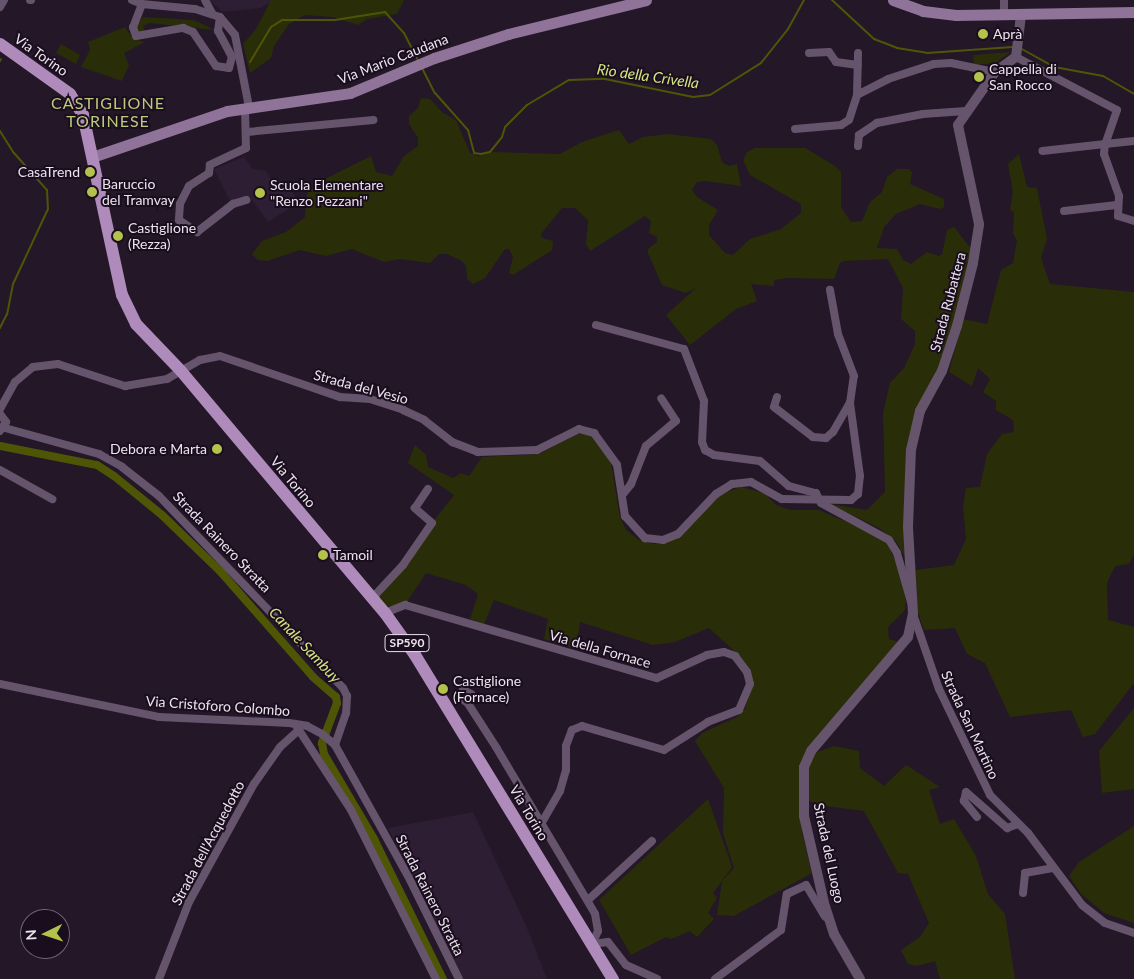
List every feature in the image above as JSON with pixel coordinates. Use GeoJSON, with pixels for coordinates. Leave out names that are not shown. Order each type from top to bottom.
{"type":"FeatureCollection","features":[{"type":"Feature","properties":{"kind":"main road","name":"Via Mario Caudana"},"geometry":{"type":"LineString","coordinates":[[92,157],[247,107],[343,95],[434,58],[508,34],[646,0]]}},
{"type":"Feature","properties":{"kind":"main road"},"geometry":{"type":"LineString","coordinates":[[895,0],[939,14],[1021,15],[1134,12]]}},
{"type":"Feature","properties":{"kind":"main road","name":"Via Torino"},"geometry":{"type":"LineString","coordinates":[[0,44],[70,94],[83,115],[122,295],[136,324],[181,371],[385,613],[416,654],[613,979]]}},
{"type":"Feature","properties":{"kind":"street"},"geometry":{"type":"LineString","coordinates":[[0,7],[4,0]]}},
{"type":"Feature","properties":{"kind":"street"},"geometry":{"type":"LineString","coordinates":[[132,0],[142,4],[212,12],[220,17],[235,34],[247,107],[247,132],[244,151],[210,165],[209,173],[184,192],[179,220],[197,232],[233,204],[246,200]]}},
{"type":"Feature","properties":{"kind":"street"},"geometry":{"type":"LineString","coordinates":[[206,0],[212,12]]}},
{"type":"Feature","properties":{"kind":"street"},"geometry":{"type":"LineString","coordinates":[[1004,0],[1004,15]]}},
{"type":"Feature","properties":{"kind":"street"},"geometry":{"type":"LineString","coordinates":[[142,4],[133,27],[136,36],[183,28],[193,32],[216,66],[230,68],[232,57],[218,32],[220,17]]}},
{"type":"Feature","properties":{"kind":"street"},"geometry":{"type":"LineString","coordinates":[[1021,15],[1017,51],[1117,110],[1106,144],[1106,168],[1119,196],[1117,205],[1121,219],[1134,220]]}},
{"type":"Feature","properties":{"kind":"street","name":"Strada Rubattera"},"geometry":{"type":"LineString","coordinates":[[913,610],[908,527],[911,450],[920,411],[942,371],[977,246],[978,212],[958,131],[966,111],[995,72],[1017,51]]}},
{"type":"Feature","properties":{"kind":"street"},"geometry":{"type":"LineString","coordinates":[[810,53],[829,52],[836,62],[858,66]]}},
{"type":"Feature","properties":{"kind":"street"},"geometry":{"type":"LineString","coordinates":[[795,130],[841,124],[849,120],[858,95],[858,53]]}},
{"type":"Feature","properties":{"kind":"street"},"geometry":{"type":"LineString","coordinates":[[858,95],[888,79],[934,64],[958,64],[995,72]]}},
{"type":"Feature","properties":{"kind":"street"},"geometry":{"type":"LineString","coordinates":[[858,146],[859,135],[877,123],[923,114],[966,111]]}},
{"type":"Feature","properties":{"kind":"street"},"geometry":{"type":"LineString","coordinates":[[247,132],[372,120]]}},
{"type":"Feature","properties":{"kind":"street"},"geometry":{"type":"LineString","coordinates":[[1042,151],[1134,141]]}},
{"type":"Feature","properties":{"kind":"street"},"geometry":{"type":"LineString","coordinates":[[1064,211],[1117,205]]}},
{"type":"Feature","properties":{"kind":"street","name":"Strada del Vesio"},"geometry":{"type":"LineString","coordinates":[[0,409],[15,382],[33,366],[58,364],[125,386],[151,384],[181,371],[200,360],[220,356],[333,395],[370,399],[403,410],[424,420],[452,442],[478,452],[537,450],[579,429],[594,433],[617,464],[625,516],[635,530],[645,538],[662,540],[678,534],[716,494],[732,484],[751,482],[782,499],[850,500],[860,488],[850,403],[854,376],[838,334],[830,290]]}},
{"type":"Feature","properties":{"kind":"street","name":"Strada del Vesio"},"geometry":{"type":"LineString","coordinates":[[596,324],[684,349],[704,401],[702,442],[705,450],[714,455],[760,461],[789,486],[816,493],[819,499]]}},
{"type":"Feature","properties":{"kind":"street"},"geometry":{"type":"LineString","coordinates":[[777,397],[774,407],[813,437],[826,438],[833,432],[850,403]]}},
{"type":"Feature","properties":{"kind":"street"},"geometry":{"type":"LineString","coordinates":[[623,494],[631,484],[646,446],[676,421],[661,398]]}},
{"type":"Feature","properties":{"kind":"street"},"geometry":{"type":"LineString","coordinates":[[0,414],[6,419],[2,429]]}},
{"type":"Feature","properties":{"kind":"street","name":"Strada Rainero Stratta"},"geometry":{"type":"LineString","coordinates":[[2,429],[99,454],[122,467],[159,496],[343,688],[347,696],[346,714],[335,745]]}},
{"type":"Feature","properties":{"kind":"street"},"geometry":{"type":"LineString","coordinates":[[0,470],[52,499]]}},
{"type":"Feature","properties":{"kind":"street"},"geometry":{"type":"LineString","coordinates":[[374,600],[376,594],[403,565],[432,523],[414,508],[428,489]]}},
{"type":"Feature","properties":{"kind":"street","name":"Strada San Martino"},"geometry":{"type":"LineString","coordinates":[[819,499],[889,540],[897,553],[929,666],[981,782],[1028,833],[1076,898],[1105,923],[1134,933]]}},
{"type":"Feature","properties":{"kind":"street","name":"Via della Fornace"},"geometry":{"type":"LineString","coordinates":[[385,613],[405,605],[657,678],[707,655],[724,652],[735,656],[747,672],[750,684],[739,710],[708,722],[664,750],[582,726],[572,730],[566,746],[566,770],[560,791],[542,824]]}},
{"type":"Feature","properties":{"kind":"street","name":"Strada del Luogo"},"geometry":{"type":"LineString","coordinates":[[860,979],[830,923],[804,816],[804,766],[811,751],[900,649],[908,637],[913,610]]}},
{"type":"Feature","properties":{"kind":"street","name":"Via Cristoforo Colombo"},"geometry":{"type":"LineString","coordinates":[[0,684],[159,717],[297,727],[351,810],[436,979]]}},
{"type":"Feature","properties":{"kind":"street"},"geometry":{"type":"LineString","coordinates":[[467,702],[588,900],[598,924],[592,944],[608,942],[626,965],[657,979]]}},
{"type":"Feature","properties":{"kind":"street","name":"Strada Rainero Stratta"},"geometry":{"type":"LineString","coordinates":[[297,727],[307,726],[335,745],[410,880],[459,979]]}},
{"type":"Feature","properties":{"kind":"street","name":"Strada dell'Acquedotto"},"geometry":{"type":"LineString","coordinates":[[159,979],[182,917],[201,878],[258,778],[297,727]]}},
{"type":"Feature","properties":{"kind":"street"},"geometry":{"type":"LineString","coordinates":[[977,817],[964,801],[966,792],[1008,828],[1018,824]]}},
{"type":"Feature","properties":{"kind":"street"},"geometry":{"type":"LineString","coordinates":[[588,900],[652,841]]}},
{"type":"Feature","properties":{"kind":"street"},"geometry":{"type":"LineString","coordinates":[[1023,893],[1025,873],[1053,868]]}},
{"type":"Feature","properties":{"kind":"street"},"geometry":{"type":"LineString","coordinates":[[715,979],[781,930],[785,896],[802,886],[810,889],[830,923]]}},
{"type":"Feature","properties":{"kind":"shaded area"},"geometry":{"type":"Polygon","coordinates":[[[209,0],[275,0],[260,8],[223,12],[209,0]]]}},
{"type":"Feature","properties":{"kind":"shaded area","name":"Scuola Elementare \"Renzo Pezzani\""},"geometry":{"type":"Polygon","coordinates":[[[244,157],[253,169],[266,171],[271,179],[285,181],[299,202],[268,222],[249,196],[231,203],[214,169],[244,157]]]}},
{"type":"Feature","properties":{"kind":"shaded area"},"geometry":{"type":"Polygon","coordinates":[[[473,812],[525,923],[547,979],[458,979],[388,828],[473,812]]]}},
{"type":"Feature","properties":{"kind":"green space"},"geometry":{"type":"Polygon","coordinates":[[[271,0],[404,0],[397,14],[367,19],[358,25],[333,17],[305,15],[289,24],[274,46],[271,58],[250,73],[243,44],[256,29],[271,0]]]}},
{"type":"Feature","properties":{"kind":"green space"},"geometry":{"type":"Polygon","coordinates":[[[143,17],[194,20],[215,30],[150,23],[143,26],[145,32],[139,33],[135,28],[143,17]]]}},
{"type":"Feature","properties":{"kind":"green space"},"geometry":{"type":"Polygon","coordinates":[[[125,27],[133,39],[145,42],[124,53],[129,65],[122,81],[81,67],[90,50],[88,42],[125,27]]]}},
{"type":"Feature","properties":{"kind":"green space"},"geometry":{"type":"Polygon","coordinates":[[[61,44],[80,55],[76,64],[56,53],[61,44]]]}},
{"type":"Feature","properties":{"kind":"green space"},"geometry":{"type":"Polygon","coordinates":[[[1011,52],[995,63],[974,65],[973,55],[1011,52]]]}},
{"type":"Feature","properties":{"kind":"green space"},"geometry":{"type":"Polygon","coordinates":[[[421,98],[430,99],[442,112],[456,120],[470,153],[478,156],[494,152],[560,154],[582,142],[619,130],[629,144],[643,137],[668,134],[711,139],[717,145],[722,162],[729,166],[737,164],[741,186],[706,181],[697,182],[692,190],[697,197],[718,210],[709,225],[709,235],[725,253],[733,255],[750,239],[781,229],[801,213],[801,204],[750,175],[743,160],[747,152],[755,148],[805,148],[835,166],[841,172],[841,207],[851,222],[862,221],[870,202],[882,192],[887,177],[897,169],[909,169],[912,172],[910,184],[944,199],[944,207],[940,209],[920,204],[896,214],[884,227],[877,248],[897,249],[903,260],[911,264],[927,252],[939,256],[942,254],[947,230],[954,227],[972,250],[959,309],[937,372],[914,415],[906,559],[896,541],[879,528],[830,504],[867,510],[885,492],[883,413],[890,383],[904,368],[915,344],[915,331],[901,319],[903,288],[888,259],[844,261],[840,263],[834,279],[788,278],[774,280],[774,286],[751,284],[757,301],[736,309],[690,345],[666,315],[696,288],[686,293],[662,285],[648,253],[648,249],[657,242],[657,237],[649,233],[651,221],[645,216],[590,251],[586,244],[588,220],[575,208],[562,208],[541,234],[542,238],[553,241],[552,250],[513,275],[509,273],[513,257],[509,249],[505,249],[485,278],[473,284],[467,279],[466,266],[462,261],[447,254],[439,254],[430,263],[400,259],[384,262],[352,249],[326,256],[300,250],[267,261],[258,260],[252,254],[262,241],[286,232],[305,217],[307,193],[323,180],[371,156],[376,172],[392,176],[404,156],[418,146],[418,138],[409,124],[409,116],[418,108],[421,98]]]}},
{"type":"Feature","properties":{"kind":"green space"},"geometry":{"type":"Polygon","coordinates":[[[1019,154],[1027,187],[1037,188],[1047,239],[1041,258],[1050,284],[1134,292],[1134,554],[1129,564],[1115,566],[1107,583],[1108,620],[1134,627],[1134,683],[1095,734],[1083,737],[1071,710],[1010,717],[985,663],[967,654],[955,628],[924,630],[917,609],[916,570],[954,565],[966,539],[963,507],[966,488],[980,487],[987,454],[1002,434],[1014,432],[1013,420],[996,410],[996,401],[983,392],[990,379],[978,368],[972,386],[949,372],[963,319],[987,324],[1001,270],[1013,263],[1017,240],[1013,234],[1014,213],[1010,209],[1013,192],[1008,164],[1019,154]]]}},
{"type":"Feature","properties":{"kind":"green space"},"geometry":{"type":"Polygon","coordinates":[[[578,434],[589,434],[599,442],[611,463],[620,517],[626,530],[639,540],[654,544],[668,542],[719,495],[741,487],[764,493],[776,505],[790,510],[819,510],[877,535],[887,541],[898,567],[906,601],[905,610],[888,627],[889,639],[902,643],[808,749],[799,765],[802,833],[812,873],[734,916],[717,915],[722,881],[734,868],[723,833],[724,788],[695,741],[702,733],[737,717],[745,709],[753,685],[751,670],[741,657],[709,628],[675,642],[653,645],[580,622],[576,649],[544,639],[548,619],[494,600],[484,624],[470,619],[478,594],[466,585],[426,573],[405,605],[380,607],[376,594],[454,495],[408,463],[415,445],[426,455],[428,467],[453,478],[461,473],[469,476],[482,457],[539,454],[578,434]]]}},
{"type":"Feature","properties":{"kind":"green space"},"geometry":{"type":"Polygon","coordinates":[[[1134,708],[1134,789],[1102,793],[1099,751],[1134,708]]]}},
{"type":"Feature","properties":{"kind":"green space"},"geometry":{"type":"Polygon","coordinates":[[[834,746],[859,751],[860,768],[884,786],[906,765],[940,787],[929,790],[940,824],[954,819],[976,856],[988,894],[1005,914],[1015,979],[940,979],[935,961],[917,966],[908,964],[901,950],[920,937],[929,923],[908,874],[898,873],[864,811],[818,805],[808,800],[805,780],[812,754],[834,746]]]}},
{"type":"Feature","properties":{"kind":"green space"},"geometry":{"type":"Polygon","coordinates":[[[708,799],[732,867],[713,893],[717,898],[708,913],[714,919],[697,937],[690,931],[671,939],[666,937],[631,955],[599,900],[708,799]]]}},
{"type":"Feature","properties":{"kind":"green space"},"geometry":{"type":"Polygon","coordinates":[[[1134,826],[1134,923],[1104,913],[1081,894],[1069,876],[1079,862],[1134,826]]]}},
{"type":"Feature","properties":{"kind":"waterway","name":"Rio della Crivella"},"geometry":{"type":"LineString","coordinates":[[422,68],[435,93],[468,130],[474,153],[481,154],[490,152],[502,137],[505,127],[527,105],[569,80],[605,79],[693,97],[710,95],[761,63],[788,29],[804,0]]}},
{"type":"Feature","properties":{"kind":"waterway","name":"Rio della Crivella"},"geometry":{"type":"LineString","coordinates":[[832,0],[874,39],[897,48],[927,53],[1013,47]]}},
{"type":"Feature","properties":{"kind":"waterway","name":"Rio della Crivella"},"geometry":{"type":"LineString","coordinates":[[250,62],[271,27],[282,20],[335,20],[385,12],[404,33],[417,59]]}},
{"type":"Feature","properties":{"kind":"waterway","name":"Rio della Crivella"},"geometry":{"type":"LineString","coordinates":[[1020,48],[1054,67],[1103,76],[1134,94]]}},
{"type":"Feature","properties":{"kind":"waterway","name":"Rio della Crivella"},"geometry":{"type":"LineString","coordinates":[[0,131],[14,153],[47,190],[48,209],[13,284],[7,314],[0,328]]}},
{"type":"Feature","properties":{"kind":"waterway","name":"Canale Sambuy"},"geometry":{"type":"LineString","coordinates":[[0,446],[97,465],[114,476],[162,515],[220,571],[313,677],[336,697],[337,703],[322,743],[324,754],[374,839],[443,979]]}},
{"type":"Feature","properties":{"kind":"place","name":"Aprà"},"geometry":{"type":"Point","coordinates":[983,34]}},
{"type":"Feature","properties":{"kind":"place","name":"Cappella di San Rocco"},"geometry":{"type":"Point","coordinates":[979,77]}},
{"type":"Feature","properties":{"kind":"place","name":"CasaTrend"},"geometry":{"type":"Point","coordinates":[90,172]}},
{"type":"Feature","properties":{"kind":"place","name":"Baruccio del Tramvay"},"geometry":{"type":"Point","coordinates":[92,192]}},
{"type":"Feature","properties":{"kind":"place","name":"Scuola Elementare \"Renzo Pezzani\""},"geometry":{"type":"Point","coordinates":[260,193]}},
{"type":"Feature","properties":{"kind":"place","name":"Castiglione (Rezza)"},"geometry":{"type":"Point","coordinates":[118,236]}},
{"type":"Feature","properties":{"kind":"place","name":"Debora e Marta"},"geometry":{"type":"Point","coordinates":[217,449]}},
{"type":"Feature","properties":{"kind":"place","name":"Tamoil"},"geometry":{"type":"Point","coordinates":[323,555]}},
{"type":"Feature","properties":{"kind":"place","name":"Castiglione (Fornace)"},"geometry":{"type":"Point","coordinates":[443,689]}},
{"type":"Feature","properties":{"kind":"district","name":"CASTIGLIONE TORINESE"},"geometry":{"type":"Point","coordinates":[108,112]}}]}
